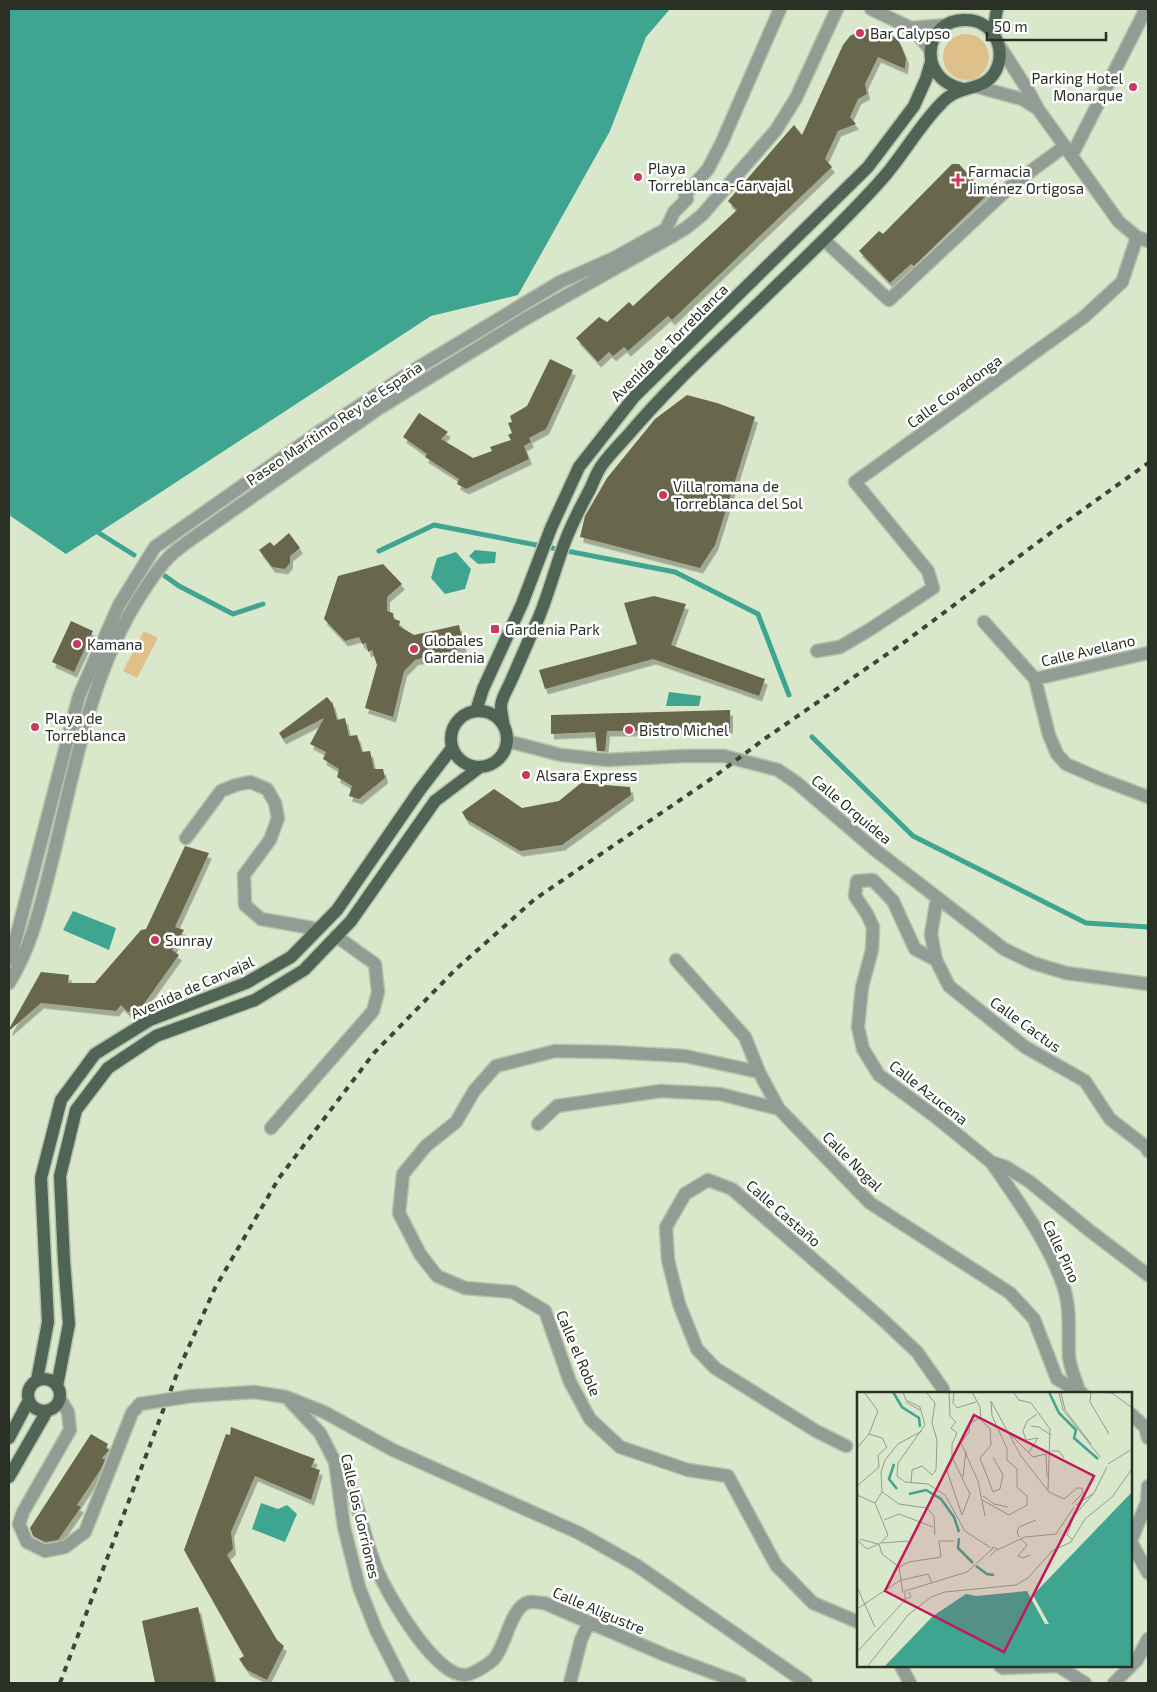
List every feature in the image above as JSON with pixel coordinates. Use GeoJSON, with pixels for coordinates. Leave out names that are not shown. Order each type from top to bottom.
{"type":"FeatureCollection","features":[{"type":"Feature","properties":{"kind":"main road"},"geometry":{"type":"LineString","coordinates":[[951,23],[966,20],[986,26],[993,33],[999,45],[1000,55],[996,70],[987,82],[978,87],[963,89],[952,87],[942,81],[935,72],[931,56],[933,40],[939,32],[968,9]]}},
{"type":"Feature","properties":{"kind":"main road"},"geometry":{"type":"LineString","coordinates":[[993,33],[997,9]]}},
{"type":"Feature","properties":{"kind":"main road","name":"Avenida de Torreblanca"},"geometry":{"type":"LineString","coordinates":[[476,711],[483,689],[522,604],[551,528],[579,467],[634,397],[868,167],[914,106],[926,79],[931,56]]}},
{"type":"Feature","properties":{"kind":"main road"},"geometry":{"type":"LineString","coordinates":[[504,727],[493,714],[484,711],[468,713],[455,724],[452,732],[452,748],[463,762],[471,766],[480,767],[495,762],[501,756],[507,741],[501,704],[541,610],[568,535],[601,466],[650,409],[824,240],[884,177],[929,117],[947,97],[963,89]]}},
{"type":"Feature","properties":{"kind":"main road","name":"Avenida de Carvajal"},"geometry":{"type":"LineString","coordinates":[[37,1380],[48,1322],[41,1178],[61,1100],[95,1054],[150,1020],[246,984],[291,957],[337,910],[419,791],[452,748]]}},
{"type":"Feature","properties":{"kind":"main road","name":"Avenida de Carvajal"},"geometry":{"type":"LineString","coordinates":[[57,1386],[69,1324],[60,1176],[76,1110],[108,1068],[156,1036],[255,1000],[304,970],[351,921],[435,801],[480,767]]}},
{"type":"Feature","properties":{"kind":"main road"},"geometry":{"type":"LineString","coordinates":[[9,1477],[47,1411],[57,1405],[60,1399],[60,1392],[52,1381],[46,1379],[37,1380],[29,1388],[28,1402],[38,1411],[47,1411]]}},
{"type":"Feature","properties":{"kind":"main road"},"geometry":{"type":"LineString","coordinates":[[9,1438],[28,1402]]}},
{"type":"Feature","properties":{"kind":"street"},"geometry":{"type":"LineString","coordinates":[[9,960],[79,696],[119,604],[155,548],[322,430],[414,370],[553,286],[614,258],[666,229],[674,212],[686,198],[685,195],[708,169],[780,9]]}},
{"type":"Feature","properties":{"kind":"street","name":"Paseo Marítimo Rey de España"},"geometry":{"type":"LineString","coordinates":[[9,983],[24,954],[41,904],[92,698],[110,653],[130,612],[159,568],[171,555],[194,538],[378,409],[525,319],[671,237],[697,219],[776,130],[796,98],[837,9]]}},
{"type":"Feature","properties":{"kind":"street"},"geometry":{"type":"LineString","coordinates":[[871,9],[911,28],[931,56]]}},
{"type":"Feature","properties":{"kind":"street"},"geometry":{"type":"LineString","coordinates":[[824,240],[889,300],[1012,185],[1069,150],[1146,9]]}},
{"type":"Feature","properties":{"kind":"street"},"geometry":{"type":"LineString","coordinates":[[911,28],[951,23]]}},
{"type":"Feature","properties":{"kind":"street"},"geometry":{"type":"LineString","coordinates":[[999,45],[1038,109],[1069,150],[1118,222],[1143,239]]}},
{"type":"Feature","properties":{"kind":"street"},"geometry":{"type":"LineString","coordinates":[[978,87],[1022,100],[1038,109]]}},
{"type":"Feature","properties":{"kind":"street","name":"Calle Covadonga"},"geometry":{"type":"LineString","coordinates":[[817,651],[840,647],[933,588],[928,571],[855,482],[1084,317],[1122,282],[1143,239]]}},
{"type":"Feature","properties":{"kind":"street"},"geometry":{"type":"LineString","coordinates":[[984,622],[1035,679],[1049,735],[1057,754],[1066,764],[1148,797]]}},
{"type":"Feature","properties":{"kind":"street","name":"Calle Avellano"},"geometry":{"type":"LineString","coordinates":[[1035,679],[1148,653]]}},
{"type":"Feature","properties":{"kind":"street","name":"Calle Orquidea"},"geometry":{"type":"LineString","coordinates":[[507,741],[561,755],[608,760],[724,756],[778,770],[874,849],[1004,949],[1033,964],[1066,973],[1148,984]]}},
{"type":"Feature","properties":{"kind":"street"},"geometry":{"type":"LineString","coordinates":[[186,838],[222,791],[236,784],[250,782],[267,789],[275,803],[278,818],[270,840],[244,875],[245,905],[261,919],[318,929]]}},
{"type":"Feature","properties":{"kind":"street","name":"Calle Azucena"},"geometry":{"type":"LineString","coordinates":[[936,960],[915,949],[893,901],[873,880],[857,881],[855,896],[867,914],[873,928],[872,950],[862,987],[858,1027],[863,1049],[879,1075],[937,1118],[990,1162],[1006,1168],[1030,1182],[1090,1232],[1148,1275]]}},
{"type":"Feature","properties":{"kind":"street","name":"Calle Cactus"},"geometry":{"type":"LineString","coordinates":[[937,898],[931,934],[936,960],[950,986],[1025,1047],[1084,1081],[1110,1119],[1145,1146],[1148,1151]]}},
{"type":"Feature","properties":{"kind":"street"},"geometry":{"type":"LineString","coordinates":[[271,1128],[373,1012],[378,992],[375,964],[336,936]]}},
{"type":"Feature","properties":{"kind":"street","name":"Calle Nogal"},"geometry":{"type":"LineString","coordinates":[[676,960],[745,1037],[759,1072],[779,1109],[870,1203],[1010,1293],[1034,1319],[1058,1379],[1080,1392]]}},
{"type":"Feature","properties":{"kind":"street","name":"Calle el Roble"},"geometry":{"type":"LineString","coordinates":[[759,1072],[684,1056],[611,1052],[555,1051],[496,1066],[474,1091],[456,1122],[426,1146],[403,1174],[399,1213],[420,1254],[437,1276],[465,1288],[513,1292],[545,1311],[570,1382],[590,1419],[620,1447],[688,1470],[728,1476],[776,1565],[813,1603],[857,1622]]}},
{"type":"Feature","properties":{"kind":"street"},"geometry":{"type":"LineString","coordinates":[[538,1124],[557,1106],[661,1091],[720,1094],[779,1109]]}},
{"type":"Feature","properties":{"kind":"street","name":"Calle Pino"},"geometry":{"type":"LineString","coordinates":[[990,1162],[1015,1196],[1038,1234],[1064,1289],[1070,1327],[1069,1359],[1080,1392]]}},
{"type":"Feature","properties":{"kind":"street","name":"Calle Castaño"},"geometry":{"type":"LineString","coordinates":[[846,1446],[816,1431],[715,1368],[698,1349],[679,1304],[668,1260],[666,1227],[685,1194],[708,1180],[732,1189],[882,1320],[917,1352],[943,1389],[942,1392]]}},
{"type":"Feature","properties":{"kind":"street"},"geometry":{"type":"LineString","coordinates":[[60,1399],[68,1412],[70,1430],[23,1512],[19,1524],[27,1542],[45,1551],[65,1547],[85,1532],[132,1413],[140,1404],[192,1396],[254,1392],[286,1397],[324,1412],[393,1450],[579,1532],[636,1565],[806,1683]]}},
{"type":"Feature","properties":{"kind":"street","name":"Calle los Gorriones"},"geometry":{"type":"LineString","coordinates":[[286,1397],[320,1433],[335,1462],[344,1527],[360,1587],[376,1630],[403,1683]]}},
{"type":"Feature","properties":{"kind":"street"},"geometry":{"type":"LineString","coordinates":[[1132,1415],[1145,1427],[1148,1438]]}},
{"type":"Feature","properties":{"kind":"street","name":"Calle Aligustre"},"geometry":{"type":"LineString","coordinates":[[335,1462],[352,1494],[379,1574],[416,1636],[431,1654],[453,1672],[465,1676],[493,1660],[502,1647],[518,1608],[529,1602],[544,1603],[665,1655],[740,1683]]}},
{"type":"Feature","properties":{"kind":"street"},"geometry":{"type":"LineString","coordinates":[[1132,1540],[1147,1502],[1148,1486]]}},
{"type":"Feature","properties":{"kind":"street"},"geometry":{"type":"LineString","coordinates":[[1132,1544],[1148,1573]]}},
{"type":"Feature","properties":{"kind":"street"},"geometry":{"type":"LineString","coordinates":[[570,1683],[581,1640],[589,1622]]}},
{"type":"Feature","properties":{"kind":"street"},"geometry":{"type":"LineString","coordinates":[[1132,1665],[1137,1660],[1148,1639]]}},
{"type":"Feature","properties":{"kind":"street"},"geometry":{"type":"LineString","coordinates":[[902,1667],[910,1683]]}},
{"type":"Feature","properties":{"kind":"street"},"geometry":{"type":"LineString","coordinates":[[1002,1667],[1030,1667]]}},
{"type":"Feature","properties":{"kind":"street"},"geometry":{"type":"LineString","coordinates":[[1060,1667],[1085,1683]]}},
{"type":"Feature","properties":{"kind":"street"},"geometry":{"type":"LineString","coordinates":[[1114,1683],[1130,1667]]}},
{"type":"Feature","properties":{"kind":"shaded area"},"geometry":{"type":"Polygon","coordinates":[[[966,34],[979,38],[985,44],[989,57],[985,70],[979,76],[966,80],[953,76],[947,70],[943,57],[947,44],[953,38],[966,34]]]}},
{"type":"Feature","properties":{"kind":"shaded area"},"geometry":{"type":"Polygon","coordinates":[[[144,631],[158,638],[137,678],[123,671],[144,631]]]}},
{"type":"Feature","properties":{"kind":"water"},"geometry":{"type":"Polygon","coordinates":[[[9,9],[670,9],[646,37],[610,131],[518,295],[431,316],[66,554],[9,515],[9,9]]]}},
{"type":"Feature","properties":{"kind":"water"},"geometry":{"type":"Polygon","coordinates":[[[475,550],[496,552],[495,563],[478,564],[469,556],[475,550]]]}},
{"type":"Feature","properties":{"kind":"water"},"geometry":{"type":"Polygon","coordinates":[[[456,552],[471,569],[465,589],[445,594],[431,578],[437,558],[456,552]]]}},
{"type":"Feature","properties":{"kind":"water"},"geometry":{"type":"Polygon","coordinates":[[[669,692],[701,696],[699,706],[666,706],[669,692]]]}},
{"type":"Feature","properties":{"kind":"water"},"geometry":{"type":"Polygon","coordinates":[[[73,911],[116,928],[109,950],[63,930],[73,911]]]}},
{"type":"Feature","properties":{"kind":"water"},"geometry":{"type":"Polygon","coordinates":[[[261,1503],[278,1509],[287,1505],[297,1514],[285,1542],[252,1529],[261,1503]]]}},
{"type":"Feature","properties":{"kind":"building"},"geometry":{"type":"Polygon","coordinates":[[[872,28],[893,36],[899,41],[906,58],[905,69],[878,57],[865,84],[867,94],[858,99],[850,117],[856,124],[838,131],[825,159],[832,167],[672,320],[668,316],[628,351],[624,347],[613,356],[609,352],[598,362],[576,338],[599,317],[607,322],[629,302],[633,306],[737,210],[728,201],[794,125],[802,135],[843,45],[850,36],[872,28]]]}},
{"type":"Feature","properties":{"kind":"building"},"geometry":{"type":"Polygon","coordinates":[[[952,164],[959,164],[987,195],[914,266],[911,264],[890,283],[859,251],[879,231],[883,234],[952,164]]]}},
{"type":"Feature","properties":{"kind":"building"},"geometry":{"type":"Polygon","coordinates":[[[550,359],[573,370],[546,429],[529,438],[531,442],[524,446],[529,459],[466,489],[457,484],[459,479],[425,457],[427,454],[403,437],[419,413],[448,432],[441,439],[473,458],[492,451],[490,447],[511,440],[508,435],[512,433],[508,423],[512,422],[510,416],[527,406],[550,359]]]}},
{"type":"Feature","properties":{"kind":"building","name":"Villa romana de Torreblanca del Sol"},"geometry":{"type":"Polygon","coordinates":[[[687,395],[717,403],[755,417],[715,545],[700,568],[580,537],[585,516],[607,478],[655,419],[687,395]]]}},
{"type":"Feature","properties":{"kind":"building"},"geometry":{"type":"Polygon","coordinates":[[[289,533],[300,548],[290,556],[290,563],[285,569],[272,567],[259,550],[270,542],[274,546],[289,533]]]}},
{"type":"Feature","properties":{"kind":"building","name":"Globales Gardenia"},"geometry":{"type":"Polygon","coordinates":[[[383,564],[402,584],[387,597],[387,611],[393,613],[394,619],[400,621],[399,626],[414,635],[459,625],[464,648],[415,660],[404,671],[393,717],[365,708],[377,665],[372,650],[368,652],[366,643],[362,644],[359,637],[345,641],[324,619],[338,576],[383,564]]]}},
{"type":"Feature","properties":{"kind":"building"},"geometry":{"type":"Polygon","coordinates":[[[654,596],[686,604],[671,645],[765,679],[759,696],[653,659],[545,689],[539,670],[637,644],[624,603],[654,596]]]}},
{"type":"Feature","properties":{"kind":"building"},"geometry":{"type":"Polygon","coordinates":[[[71,621],[93,631],[74,672],[52,662],[71,621]]]}},
{"type":"Feature","properties":{"kind":"building"},"geometry":{"type":"Polygon","coordinates":[[[327,697],[332,703],[332,701],[337,720],[345,718],[349,736],[357,735],[362,752],[370,751],[374,769],[383,769],[385,778],[359,799],[349,796],[352,786],[337,777],[339,769],[323,759],[326,752],[310,744],[324,718],[283,739],[279,733],[327,697]]]}},
{"type":"Feature","properties":{"kind":"building"},"geometry":{"type":"Polygon","coordinates":[[[730,710],[730,728],[607,731],[605,751],[597,751],[595,732],[551,734],[551,715],[730,710]]]}},
{"type":"Feature","properties":{"kind":"building"},"geometry":{"type":"Polygon","coordinates":[[[581,783],[630,787],[631,795],[562,845],[520,851],[466,819],[462,812],[494,789],[522,808],[559,801],[581,783]]]}},
{"type":"Feature","properties":{"kind":"building","name":"Sunray"},"geometry":{"type":"Polygon","coordinates":[[[185,846],[209,853],[175,927],[184,930],[172,950],[179,955],[143,1005],[128,1012],[121,1005],[116,1011],[41,1003],[10,1030],[41,972],[69,975],[68,983],[95,983],[141,930],[146,929],[185,846]]]}},
{"type":"Feature","properties":{"kind":"building"},"geometry":{"type":"Polygon","coordinates":[[[231,1427],[315,1459],[311,1467],[320,1470],[311,1500],[255,1476],[231,1532],[233,1549],[227,1555],[277,1640],[284,1646],[267,1680],[247,1670],[239,1659],[244,1656],[184,1550],[226,1434],[230,1435],[231,1427]]]}},
{"type":"Feature","properties":{"kind":"building"},"geometry":{"type":"Polygon","coordinates":[[[91,1434],[108,1444],[106,1448],[109,1450],[102,1458],[105,1460],[77,1505],[81,1507],[58,1540],[45,1542],[33,1536],[30,1528],[91,1434]]]}},
{"type":"Feature","properties":{"kind":"building"},"geometry":{"type":"Polygon","coordinates":[[[198,1607],[215,1683],[155,1683],[142,1621],[198,1607]]]}},
{"type":"Feature","properties":{"kind":"waterway"},"geometry":{"type":"LineString","coordinates":[[379,551],[434,525],[675,572],[758,614],[789,695]]}},
{"type":"Feature","properties":{"kind":"waterway"},"geometry":{"type":"LineString","coordinates":[[99,533],[134,555]]}},
{"type":"Feature","properties":{"kind":"waterway"},"geometry":{"type":"LineString","coordinates":[[165,576],[179,586],[233,614],[263,604]]}},
{"type":"Feature","properties":{"kind":"waterway"},"geometry":{"type":"LineString","coordinates":[[812,737],[913,836],[1086,923],[1148,927]]}},
{"type":"Feature","properties":{"kind":"railway"},"geometry":{"type":"LineString","coordinates":[[60,1683],[178,1371],[215,1288],[279,1178],[374,1053],[455,970],[535,899],[711,779],[763,740],[906,641],[1148,463]]}},
{"type":"Feature","properties":{"kind":"place","name":"Bar Calypso"},"geometry":{"type":"Point","coordinates":[860,33]}},
{"type":"Feature","properties":{"kind":"place","name":"Parking Hotel Monarque"},"geometry":{"type":"Point","coordinates":[1133,87]}},
{"type":"Feature","properties":{"kind":"place","name":"Playa Torreblanca-Carvajal"},"geometry":{"type":"Point","coordinates":[638,177]}},
{"type":"Feature","properties":{"kind":"place","name":"Farmacia Jiménez Ortigosa"},"geometry":{"type":"Point","coordinates":[958,180]}},
{"type":"Feature","properties":{"kind":"place","name":"Villa romana de Torreblanca del Sol"},"geometry":{"type":"Point","coordinates":[663,495]}},
{"type":"Feature","properties":{"kind":"place","name":"Gardenia Park"},"geometry":{"type":"Point","coordinates":[495,629]}},
{"type":"Feature","properties":{"kind":"place","name":"Kamana"},"geometry":{"type":"Point","coordinates":[77,644]}},
{"type":"Feature","properties":{"kind":"place","name":"Globales Gardenia"},"geometry":{"type":"Point","coordinates":[414,649]}},
{"type":"Feature","properties":{"kind":"place","name":"Playa de Torreblanca"},"geometry":{"type":"Point","coordinates":[35,727]}},
{"type":"Feature","properties":{"kind":"place","name":"Bistro Michel"},"geometry":{"type":"Point","coordinates":[629,730]}},
{"type":"Feature","properties":{"kind":"place","name":"Alsara Express"},"geometry":{"type":"Point","coordinates":[526,775]}},
{"type":"Feature","properties":{"kind":"place","name":"Sunray"},"geometry":{"type":"Point","coordinates":[155,940]}}]}
